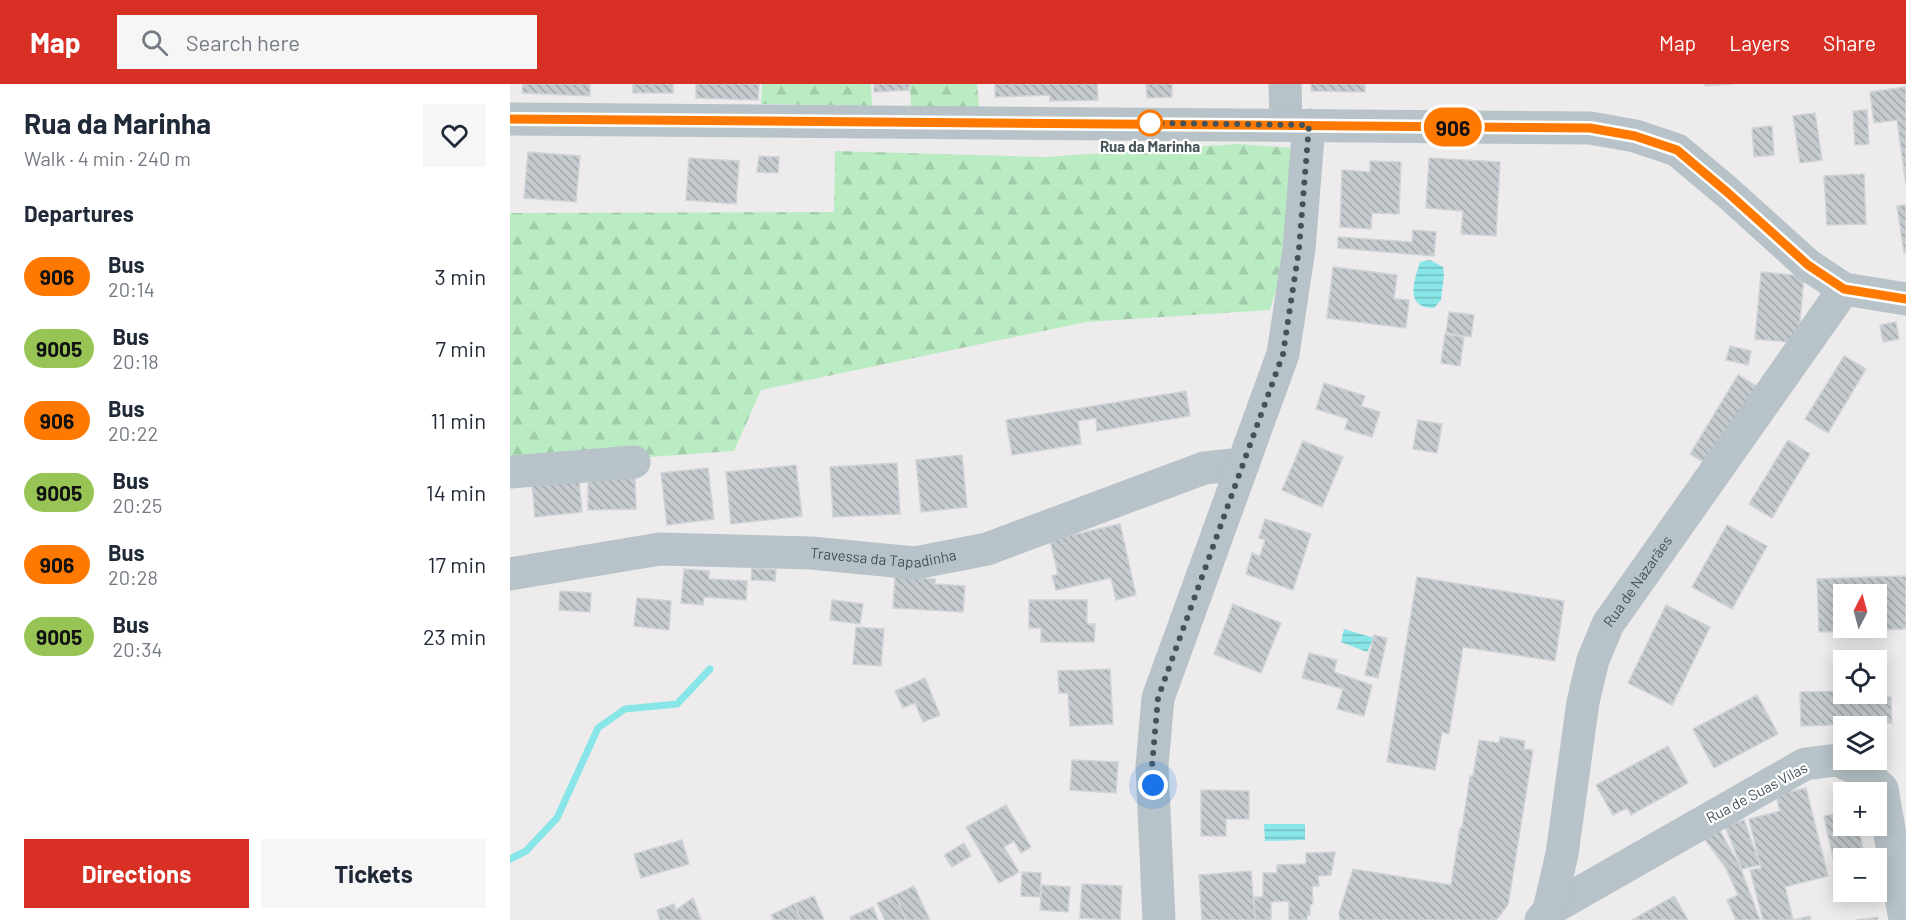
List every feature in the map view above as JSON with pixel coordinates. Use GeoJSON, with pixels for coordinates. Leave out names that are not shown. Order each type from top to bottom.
{"type":"FeatureCollection","features":[{"type":"Feature","properties":{"kind":"street"},"geometry":{"type":"LineString","coordinates":[[1159,920],[1152,766],[1158,698],[1283,354],[1299,249],[1297,125],[1285,84]]}},
{"type":"Feature","properties":{"kind":"street"},"geometry":{"type":"LineString","coordinates":[[510,119],[1590,128],[1635,136],[1677,150],[1808,265],[1844,289],[1906,299]]}},
{"type":"Feature","properties":{"kind":"street","name":"Rua de Nazarães"},"geometry":{"type":"LineString","coordinates":[[1545,915],[1562,854],[1583,702],[1593,660],[1608,624],[1844,289]]}},
{"type":"Feature","properties":{"kind":"street"},"geometry":{"type":"LineString","coordinates":[[510,472],[634,462]]}},
{"type":"Feature","properties":{"kind":"street","name":"Travessa da Tapadinha"},"geometry":{"type":"LineString","coordinates":[[510,574],[660,549],[811,553],[915,563],[987,549],[1204,468],[1243,464]]}},
{"type":"Feature","properties":{"kind":"street","name":"Rua de Suas Vílas"},"geometry":{"type":"LineString","coordinates":[[1545,915],[1805,764],[1837,760],[1863,771],[1882,789],[1905,920]]}},
{"type":"Feature","properties":{"kind":"green space"},"geometry":{"type":"Polygon","coordinates":[[[762,84],[871,84],[872,106],[761,104],[762,84]]]}},
{"type":"Feature","properties":{"kind":"green space"},"geometry":{"type":"Polygon","coordinates":[[[910,84],[977,84],[979,107],[911,107],[910,84]]]}},
{"type":"Feature","properties":{"kind":"green space"},"geometry":{"type":"Polygon","coordinates":[[[1238,144],[1293,148],[1289,246],[1270,310],[1086,322],[761,390],[734,451],[510,467],[510,213],[834,212],[835,151],[1045,157],[1238,144]]]}},
{"type":"Feature","properties":{"kind":"water"},"geometry":{"type":"Polygon","coordinates":[[[1430,260],[1443,267],[1444,275],[1441,300],[1434,308],[1418,303],[1414,292],[1415,277],[1420,262],[1430,260]]]}},
{"type":"Feature","properties":{"kind":"water"},"geometry":{"type":"Polygon","coordinates":[[[1344,629],[1374,638],[1367,652],[1341,642],[1344,629]]]}},
{"type":"Feature","properties":{"kind":"water"},"geometry":{"type":"Polygon","coordinates":[[[1264,824],[1305,824],[1305,840],[1265,841],[1264,824]]]}},
{"type":"Feature","properties":{"kind":"building"},"geometry":{"type":"Polygon","coordinates":[[[523,84],[590,84],[590,96],[522,93],[523,84]]]}},
{"type":"Feature","properties":{"kind":"building"},"geometry":{"type":"Polygon","coordinates":[[[633,84],[673,84],[673,93],[633,93],[633,84]]]}},
{"type":"Feature","properties":{"kind":"building"},"geometry":{"type":"Polygon","coordinates":[[[696,84],[759,84],[758,100],[696,98],[696,84]]]}},
{"type":"Feature","properties":{"kind":"building"},"geometry":{"type":"Polygon","coordinates":[[[874,84],[909,84],[909,90],[874,92],[874,84]]]}},
{"type":"Feature","properties":{"kind":"building"},"geometry":{"type":"Polygon","coordinates":[[[995,84],[1097,84],[1098,100],[1050,101],[1050,95],[995,97],[995,84]]]}},
{"type":"Feature","properties":{"kind":"building"},"geometry":{"type":"Polygon","coordinates":[[[1146,84],[1172,84],[1172,97],[1147,98],[1146,84]]]}},
{"type":"Feature","properties":{"kind":"building"},"geometry":{"type":"Polygon","coordinates":[[[1311,84],[1365,84],[1365,92],[1311,91],[1311,84]]]}},
{"type":"Feature","properties":{"kind":"building"},"geometry":{"type":"Polygon","coordinates":[[[1705,84],[1734,84],[1705,86],[1705,84]]]}},
{"type":"Feature","properties":{"kind":"building"},"geometry":{"type":"Polygon","coordinates":[[[1906,87],[1906,185],[1897,120],[1874,123],[1870,92],[1906,87]]]}},
{"type":"Feature","properties":{"kind":"building"},"geometry":{"type":"Polygon","coordinates":[[[1867,110],[1869,144],[1855,145],[1853,111],[1867,110]]]}},
{"type":"Feature","properties":{"kind":"building"},"geometry":{"type":"Polygon","coordinates":[[[1815,113],[1822,160],[1800,163],[1793,116],[1815,113]]]}},
{"type":"Feature","properties":{"kind":"building"},"geometry":{"type":"Polygon","coordinates":[[[1772,126],[1774,155],[1754,157],[1752,128],[1772,126]]]}},
{"type":"Feature","properties":{"kind":"building"},"geometry":{"type":"Polygon","coordinates":[[[528,152],[580,156],[576,202],[524,198],[528,152]]]}},
{"type":"Feature","properties":{"kind":"building"},"geometry":{"type":"Polygon","coordinates":[[[759,156],[779,157],[778,173],[757,172],[759,156]]]}},
{"type":"Feature","properties":{"kind":"building"},"geometry":{"type":"Polygon","coordinates":[[[689,158],[739,161],[736,204],[686,200],[689,158]]]}},
{"type":"Feature","properties":{"kind":"building"},"geometry":{"type":"Polygon","coordinates":[[[1429,158],[1500,162],[1496,236],[1461,234],[1463,211],[1426,208],[1429,158]]]}},
{"type":"Feature","properties":{"kind":"building"},"geometry":{"type":"Polygon","coordinates":[[[1370,161],[1401,162],[1399,214],[1372,213],[1371,229],[1340,227],[1342,170],[1370,172],[1370,161]]]}},
{"type":"Feature","properties":{"kind":"building"},"geometry":{"type":"Polygon","coordinates":[[[1864,174],[1866,224],[1827,225],[1824,176],[1864,174]]]}},
{"type":"Feature","properties":{"kind":"building"},"geometry":{"type":"Polygon","coordinates":[[[1906,205],[1906,252],[1904,253],[1897,206],[1906,205]]]}},
{"type":"Feature","properties":{"kind":"building"},"geometry":{"type":"Polygon","coordinates":[[[1413,230],[1436,232],[1434,256],[1338,248],[1338,237],[1412,242],[1413,230]]]}},
{"type":"Feature","properties":{"kind":"building"},"geometry":{"type":"Polygon","coordinates":[[[1333,267],[1397,275],[1394,299],[1409,300],[1406,328],[1327,318],[1333,267]]]}},
{"type":"Feature","properties":{"kind":"building"},"geometry":{"type":"Polygon","coordinates":[[[1761,272],[1804,276],[1798,343],[1755,339],[1761,272]]]}},
{"type":"Feature","properties":{"kind":"building"},"geometry":{"type":"Polygon","coordinates":[[[1449,312],[1474,315],[1471,337],[1446,333],[1449,312]]]}},
{"type":"Feature","properties":{"kind":"building"},"geometry":{"type":"Polygon","coordinates":[[[1896,322],[1899,339],[1883,342],[1880,325],[1896,322]]]}},
{"type":"Feature","properties":{"kind":"building"},"geometry":{"type":"Polygon","coordinates":[[[1445,334],[1464,337],[1460,366],[1441,363],[1445,334]]]}},
{"type":"Feature","properties":{"kind":"building"},"geometry":{"type":"Polygon","coordinates":[[[1730,346],[1751,351],[1748,365],[1726,360],[1730,346]]]}},
{"type":"Feature","properties":{"kind":"building"},"geometry":{"type":"Polygon","coordinates":[[[1844,356],[1866,369],[1828,433],[1805,419],[1844,356]]]}},
{"type":"Feature","properties":{"kind":"building"},"geometry":{"type":"Polygon","coordinates":[[[1738,375],[1763,390],[1715,469],[1690,454],[1738,375]]]}},
{"type":"Feature","properties":{"kind":"building"},"geometry":{"type":"Polygon","coordinates":[[[1324,383],[1365,396],[1361,406],[1380,412],[1372,437],[1345,429],[1348,419],[1316,409],[1324,383]]]}},
{"type":"Feature","properties":{"kind":"building"},"geometry":{"type":"Polygon","coordinates":[[[1186,391],[1190,416],[1097,431],[1096,418],[1078,421],[1081,444],[1012,455],[1006,420],[1186,391]]]}},
{"type":"Feature","properties":{"kind":"building"},"geometry":{"type":"Polygon","coordinates":[[[1418,420],[1442,424],[1437,453],[1413,449],[1418,420]]]}},
{"type":"Feature","properties":{"kind":"building"},"geometry":{"type":"Polygon","coordinates":[[[1788,440],[1810,454],[1772,518],[1749,504],[1788,440]]]}},
{"type":"Feature","properties":{"kind":"building"},"geometry":{"type":"Polygon","coordinates":[[[1303,441],[1343,457],[1322,507],[1282,490],[1303,441]]]}},
{"type":"Feature","properties":{"kind":"building"},"geometry":{"type":"Polygon","coordinates":[[[962,455],[967,507],[921,512],[916,460],[962,455]]]}},
{"type":"Feature","properties":{"kind":"building"},"geometry":{"type":"Polygon","coordinates":[[[897,463],[900,514],[833,517],[830,467],[897,463]]]}},
{"type":"Feature","properties":{"kind":"building"},"geometry":{"type":"Polygon","coordinates":[[[796,465],[802,516],[731,524],[726,472],[796,465]]]}},
{"type":"Feature","properties":{"kind":"building"},"geometry":{"type":"Polygon","coordinates":[[[708,468],[714,519],[667,525],[661,473],[708,468]]]}},
{"type":"Feature","properties":{"kind":"building"},"geometry":{"type":"Polygon","coordinates":[[[588,475],[635,475],[636,509],[588,510],[588,475]]]}},
{"type":"Feature","properties":{"kind":"building"},"geometry":{"type":"Polygon","coordinates":[[[579,480],[582,512],[535,517],[532,485],[579,480]]]}},
{"type":"Feature","properties":{"kind":"building"},"geometry":{"type":"Polygon","coordinates":[[[1265,519],[1311,534],[1293,590],[1246,574],[1252,553],[1260,556],[1265,540],[1259,538],[1265,519]]]}},
{"type":"Feature","properties":{"kind":"building"},"geometry":{"type":"Polygon","coordinates":[[[1120,524],[1136,595],[1116,600],[1111,578],[1056,590],[1052,576],[1058,574],[1050,540],[1120,524]]]}},
{"type":"Feature","properties":{"kind":"building"},"geometry":{"type":"Polygon","coordinates":[[[1727,525],[1767,546],[1732,609],[1692,587],[1727,525]]]}},
{"type":"Feature","properties":{"kind":"building"},"geometry":{"type":"Polygon","coordinates":[[[752,568],[776,570],[775,581],[751,580],[752,568]]]}},
{"type":"Feature","properties":{"kind":"building"},"geometry":{"type":"Polygon","coordinates":[[[684,569],[709,571],[709,579],[747,581],[746,600],[704,597],[703,605],[681,603],[684,569]]]}},
{"type":"Feature","properties":{"kind":"building"},"geometry":{"type":"Polygon","coordinates":[[[1906,576],[1906,629],[1887,630],[1887,584],[1833,584],[1833,632],[1819,632],[1817,579],[1906,576]]]}},
{"type":"Feature","properties":{"kind":"building"},"geometry":{"type":"Polygon","coordinates":[[[895,577],[935,579],[935,584],[965,586],[963,612],[893,608],[895,577]]]}},
{"type":"Feature","properties":{"kind":"building"},"geometry":{"type":"Polygon","coordinates":[[[1417,577],[1564,601],[1555,661],[1463,647],[1449,734],[1442,732],[1435,770],[1387,762],[1417,577]]]}},
{"type":"Feature","properties":{"kind":"building"},"geometry":{"type":"Polygon","coordinates":[[[560,591],[591,593],[590,612],[559,610],[560,591]]]}},
{"type":"Feature","properties":{"kind":"building"},"geometry":{"type":"Polygon","coordinates":[[[637,598],[671,601],[669,630],[634,626],[637,598]]]}},
{"type":"Feature","properties":{"kind":"building"},"geometry":{"type":"Polygon","coordinates":[[[832,600],[863,604],[860,624],[830,620],[832,600]]]}},
{"type":"Feature","properties":{"kind":"building"},"geometry":{"type":"Polygon","coordinates":[[[1029,600],[1087,600],[1087,624],[1095,624],[1094,642],[1041,642],[1041,628],[1029,628],[1029,600]]]}},
{"type":"Feature","properties":{"kind":"building"},"geometry":{"type":"Polygon","coordinates":[[[1233,604],[1281,623],[1261,673],[1214,654],[1233,604]]]}},
{"type":"Feature","properties":{"kind":"building"},"geometry":{"type":"Polygon","coordinates":[[[1666,605],[1710,627],[1672,705],[1628,683],[1666,605]]]}},
{"type":"Feature","properties":{"kind":"building"},"geometry":{"type":"Polygon","coordinates":[[[856,627],[884,629],[881,666],[853,664],[856,627]]]}},
{"type":"Feature","properties":{"kind":"building"},"geometry":{"type":"Polygon","coordinates":[[[1374,635],[1387,638],[1378,678],[1365,675],[1374,635]]]}},
{"type":"Feature","properties":{"kind":"building"},"geometry":{"type":"Polygon","coordinates":[[[1309,653],[1337,660],[1334,672],[1372,685],[1364,716],[1337,709],[1343,689],[1302,678],[1309,653]]]}},
{"type":"Feature","properties":{"kind":"building"},"geometry":{"type":"Polygon","coordinates":[[[1110,669],[1113,724],[1070,726],[1068,693],[1059,693],[1058,671],[1110,669]]]}},
{"type":"Feature","properties":{"kind":"building"},"geometry":{"type":"Polygon","coordinates":[[[925,678],[940,715],[923,722],[915,703],[903,708],[895,691],[925,678]]]}},
{"type":"Feature","properties":{"kind":"building"},"geometry":{"type":"Polygon","coordinates":[[[1833,691],[1833,704],[1887,704],[1887,697],[1891,697],[1892,723],[1887,723],[1887,716],[1833,716],[1833,725],[1801,726],[1800,692],[1833,691]]]}},
{"type":"Feature","properties":{"kind":"building"},"geometry":{"type":"Polygon","coordinates":[[[1757,695],[1778,734],[1714,768],[1693,729],[1757,695]]]}},
{"type":"Feature","properties":{"kind":"building"},"geometry":{"type":"Polygon","coordinates":[[[1500,737],[1525,741],[1524,749],[1533,750],[1508,905],[1496,920],[1340,920],[1339,913],[1353,869],[1451,885],[1470,776],[1473,776],[1479,740],[1499,743],[1500,737]]]}},
{"type":"Feature","properties":{"kind":"building"},"geometry":{"type":"Polygon","coordinates":[[[1668,746],[1688,783],[1631,815],[1627,808],[1613,815],[1596,785],[1668,746]]]}},
{"type":"Feature","properties":{"kind":"building"},"geometry":{"type":"Polygon","coordinates":[[[1072,760],[1118,762],[1116,793],[1070,790],[1072,760]]]}},
{"type":"Feature","properties":{"kind":"building"},"geometry":{"type":"Polygon","coordinates":[[[1806,788],[1828,876],[1785,887],[1793,920],[1763,920],[1750,870],[1761,868],[1749,819],[1780,811],[1776,795],[1806,788]]]}},
{"type":"Feature","properties":{"kind":"building"},"geometry":{"type":"Polygon","coordinates":[[[1201,790],[1249,791],[1249,819],[1226,819],[1226,836],[1201,836],[1201,790]]]}},
{"type":"Feature","properties":{"kind":"building"},"geometry":{"type":"Polygon","coordinates":[[[1006,805],[1031,847],[1021,853],[1014,841],[1004,847],[1019,872],[999,883],[966,827],[1006,805]]]}},
{"type":"Feature","properties":{"kind":"building"},"geometry":{"type":"Polygon","coordinates":[[[1833,814],[1833,836],[1860,836],[1863,848],[1833,848],[1833,859],[1824,816],[1833,814]]]}},
{"type":"Feature","properties":{"kind":"building"},"geometry":{"type":"Polygon","coordinates":[[[1744,820],[1760,865],[1742,869],[1725,826],[1744,820]]]}},
{"type":"Feature","properties":{"kind":"building"},"geometry":{"type":"Polygon","coordinates":[[[1719,829],[1739,864],[1760,920],[1736,920],[1727,900],[1738,895],[1728,871],[1704,838],[1719,829]]]}},
{"type":"Feature","properties":{"kind":"building"},"geometry":{"type":"Polygon","coordinates":[[[682,840],[689,864],[641,878],[634,854],[682,840]]]}},
{"type":"Feature","properties":{"kind":"building"},"geometry":{"type":"Polygon","coordinates":[[[964,843],[971,856],[952,867],[944,855],[964,843]]]}},
{"type":"Feature","properties":{"kind":"building"},"geometry":{"type":"Polygon","coordinates":[[[1335,852],[1331,875],[1318,876],[1319,886],[1312,886],[1313,904],[1310,905],[1310,915],[1307,915],[1307,920],[1289,920],[1289,901],[1271,902],[1271,920],[1255,920],[1254,897],[1263,897],[1263,873],[1277,873],[1277,865],[1306,864],[1306,853],[1335,852]]]}},
{"type":"Feature","properties":{"kind":"building"},"geometry":{"type":"Polygon","coordinates":[[[1251,871],[1255,920],[1202,920],[1199,875],[1251,871]]]}},
{"type":"Feature","properties":{"kind":"building"},"geometry":{"type":"Polygon","coordinates":[[[1022,872],[1041,873],[1040,897],[1021,896],[1022,872]]]}},
{"type":"Feature","properties":{"kind":"building"},"geometry":{"type":"Polygon","coordinates":[[[1082,884],[1122,886],[1120,920],[1080,918],[1082,884]]]}},
{"type":"Feature","properties":{"kind":"building"},"geometry":{"type":"Polygon","coordinates":[[[1042,885],[1070,887],[1068,912],[1040,910],[1042,885]]]}},
{"type":"Feature","properties":{"kind":"building"},"geometry":{"type":"Polygon","coordinates":[[[914,886],[930,920],[906,920],[895,895],[914,886]]]}},
{"type":"Feature","properties":{"kind":"building"},"geometry":{"type":"Polygon","coordinates":[[[895,895],[906,920],[885,920],[877,903],[895,895]]]}},
{"type":"Feature","properties":{"kind":"building"},"geometry":{"type":"Polygon","coordinates":[[[814,896],[824,920],[801,920],[794,904],[814,896]]]}},
{"type":"Feature","properties":{"kind":"building"},"geometry":{"type":"Polygon","coordinates":[[[1674,896],[1688,920],[1632,920],[1674,896]]]}},
{"type":"Feature","properties":{"kind":"building"},"geometry":{"type":"Polygon","coordinates":[[[693,898],[701,920],[660,920],[657,910],[674,904],[676,910],[693,898]]]}},
{"type":"Feature","properties":{"kind":"building"},"geometry":{"type":"Polygon","coordinates":[[[794,904],[801,920],[774,920],[771,915],[794,904]]]}},
{"type":"Feature","properties":{"kind":"building"},"geometry":{"type":"Polygon","coordinates":[[[873,907],[878,920],[851,920],[850,917],[873,907]]]}},
{"type":"Feature","properties":{"kind":"building"},"geometry":{"type":"Polygon","coordinates":[[[1810,916],[1811,920],[1793,920],[1810,916]]]}},
{"type":"Feature","properties":{"kind":"building"},"geometry":{"type":"Polygon","coordinates":[[[1878,917],[1878,920],[1856,920],[1878,917]]]}},
{"type":"Feature","properties":{"kind":"waterway"},"geometry":{"type":"LineString","coordinates":[[510,859],[526,851],[557,818],[598,728],[625,709],[677,704],[710,669]]}},
{"type":"Feature","properties":{"kind":"bus line","name":"906"},"geometry":{"type":"LineString","coordinates":[[510,119],[1590,128],[1635,136],[1677,150],[1808,265],[1844,289],[1906,299]]}},
{"type":"Feature","properties":{"kind":"place","name":"Rua da Marinha"},"geometry":{"type":"Point","coordinates":[1150,123]}},
{"type":"Feature","properties":{"kind":"route"},"geometry":{"type":"LineString","coordinates":[[1150,123],[1145,123],[1309,125],[1299,249],[1283,354],[1158,698],[1152,766],[1153,785]]}}]}
